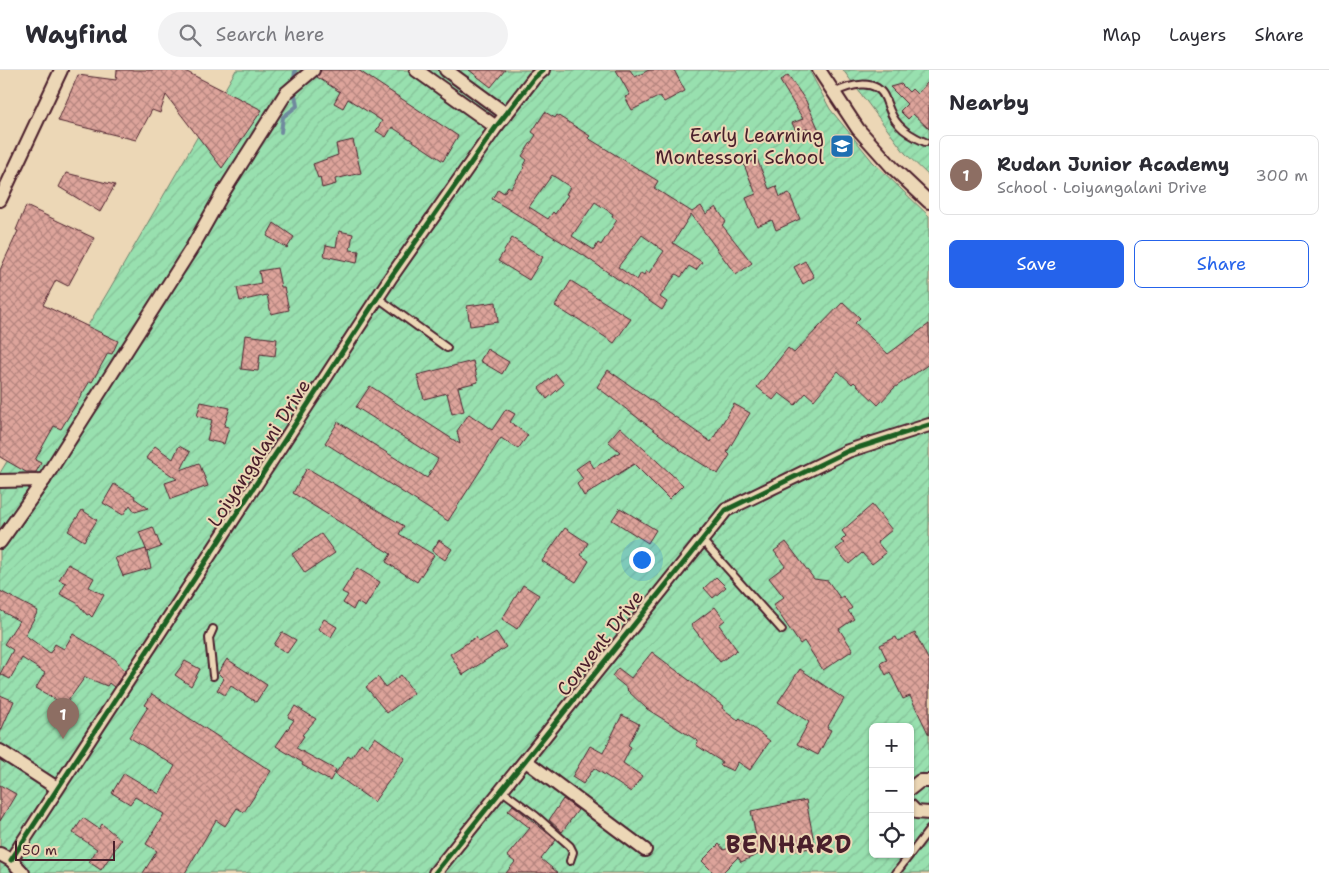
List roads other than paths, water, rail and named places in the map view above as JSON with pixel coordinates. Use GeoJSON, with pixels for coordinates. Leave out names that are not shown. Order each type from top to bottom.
{"type":"FeatureCollection","features":[{"type":"Feature","properties":{"kind":"street"},"geometry":{"type":"LineString","coordinates":[[0,200],[61,70]]}},
{"type":"Feature","properties":{"kind":"street"},"geometry":{"type":"LineString","coordinates":[[0,542],[44,480],[193,246],[270,117],[286,93],[313,70]]}},
{"type":"Feature","properties":{"kind":"street"},"geometry":{"type":"LineString","coordinates":[[416,70],[496,128]]}},
{"type":"Feature","properties":{"kind":"street"},"geometry":{"type":"LineString","coordinates":[[446,70],[506,114]]}},
{"type":"Feature","properties":{"kind":"street","name":"Loiyangalani Drive"},"geometry":{"type":"LineString","coordinates":[[23,873],[6,857],[57,788],[178,608],[378,298],[506,114],[534,78],[543,70]]}},
{"type":"Feature","properties":{"kind":"street"},"geometry":{"type":"LineString","coordinates":[[819,70],[858,129],[892,167],[929,202]]}},
{"type":"Feature","properties":{"kind":"street","name":"Convent Drive"},"geometry":{"type":"LineString","coordinates":[[435,873],[726,510],[848,451],[929,425]]}},
{"type":"Feature","properties":{"kind":"street"},"geometry":{"type":"LineString","coordinates":[[0,480],[44,480]]}},
{"type":"Feature","properties":{"kind":"street"},"geometry":{"type":"LineString","coordinates":[[0,750],[57,788]]}},
{"type":"Feature","properties":{"kind":"street"},"geometry":{"type":"LineString","coordinates":[[526,761],[645,850]]}},
{"type":"Feature","properties":{"kind":"street"},"geometry":{"type":"LineString","coordinates":[[914,786],[920,781],[929,782]]}},
{"type":"Feature","properties":{"kind":"street"},"geometry":{"type":"LineString","coordinates":[[914,810],[929,814]]}},
{"type":"Feature","properties":{"kind":"lane"},"geometry":{"type":"LineString","coordinates":[[834,93],[851,84],[874,86],[885,96],[888,110],[899,126],[925,142]]}},
{"type":"Feature","properties":{"kind":"lane"},"geometry":{"type":"LineString","coordinates":[[378,298],[447,348]]}},
{"type":"Feature","properties":{"kind":"lane"},"geometry":{"type":"LineString","coordinates":[[701,539],[782,630]]}},
{"type":"Feature","properties":{"kind":"lane"},"geometry":{"type":"LineString","coordinates":[[213,629],[209,638],[213,676]]}},
{"type":"Feature","properties":{"kind":"lane"},"geometry":{"type":"LineString","coordinates":[[501,790],[536,816],[570,846],[573,852],[570,861]]}},
{"type":"Feature","properties":{"kind":"lane"},"geometry":{"type":"LineString","coordinates":[[896,873],[929,830]]}},
{"type":"Feature","properties":{"kind":"waterway"},"geometry":{"type":"LineString","coordinates":[[294,82],[295,70]]}},
{"type":"Feature","properties":{"kind":"waterway"},"geometry":{"type":"LineString","coordinates":[[281,132],[283,117],[297,106],[294,89]]}},
{"type":"Feature","properties":{"kind":"place","name":"Early Learning Montessori School"},"geometry":{"type":"Point","coordinates":[842,146]}},
{"type":"Feature","properties":{"kind":"place","name":"Rudan Junior Academy"},"geometry":{"type":"Point","coordinates":[63,739]}},
{"type":"Feature","properties":{"kind":"district","name":"BENHARD"},"geometry":{"type":"Point","coordinates":[789,845]}}]}
